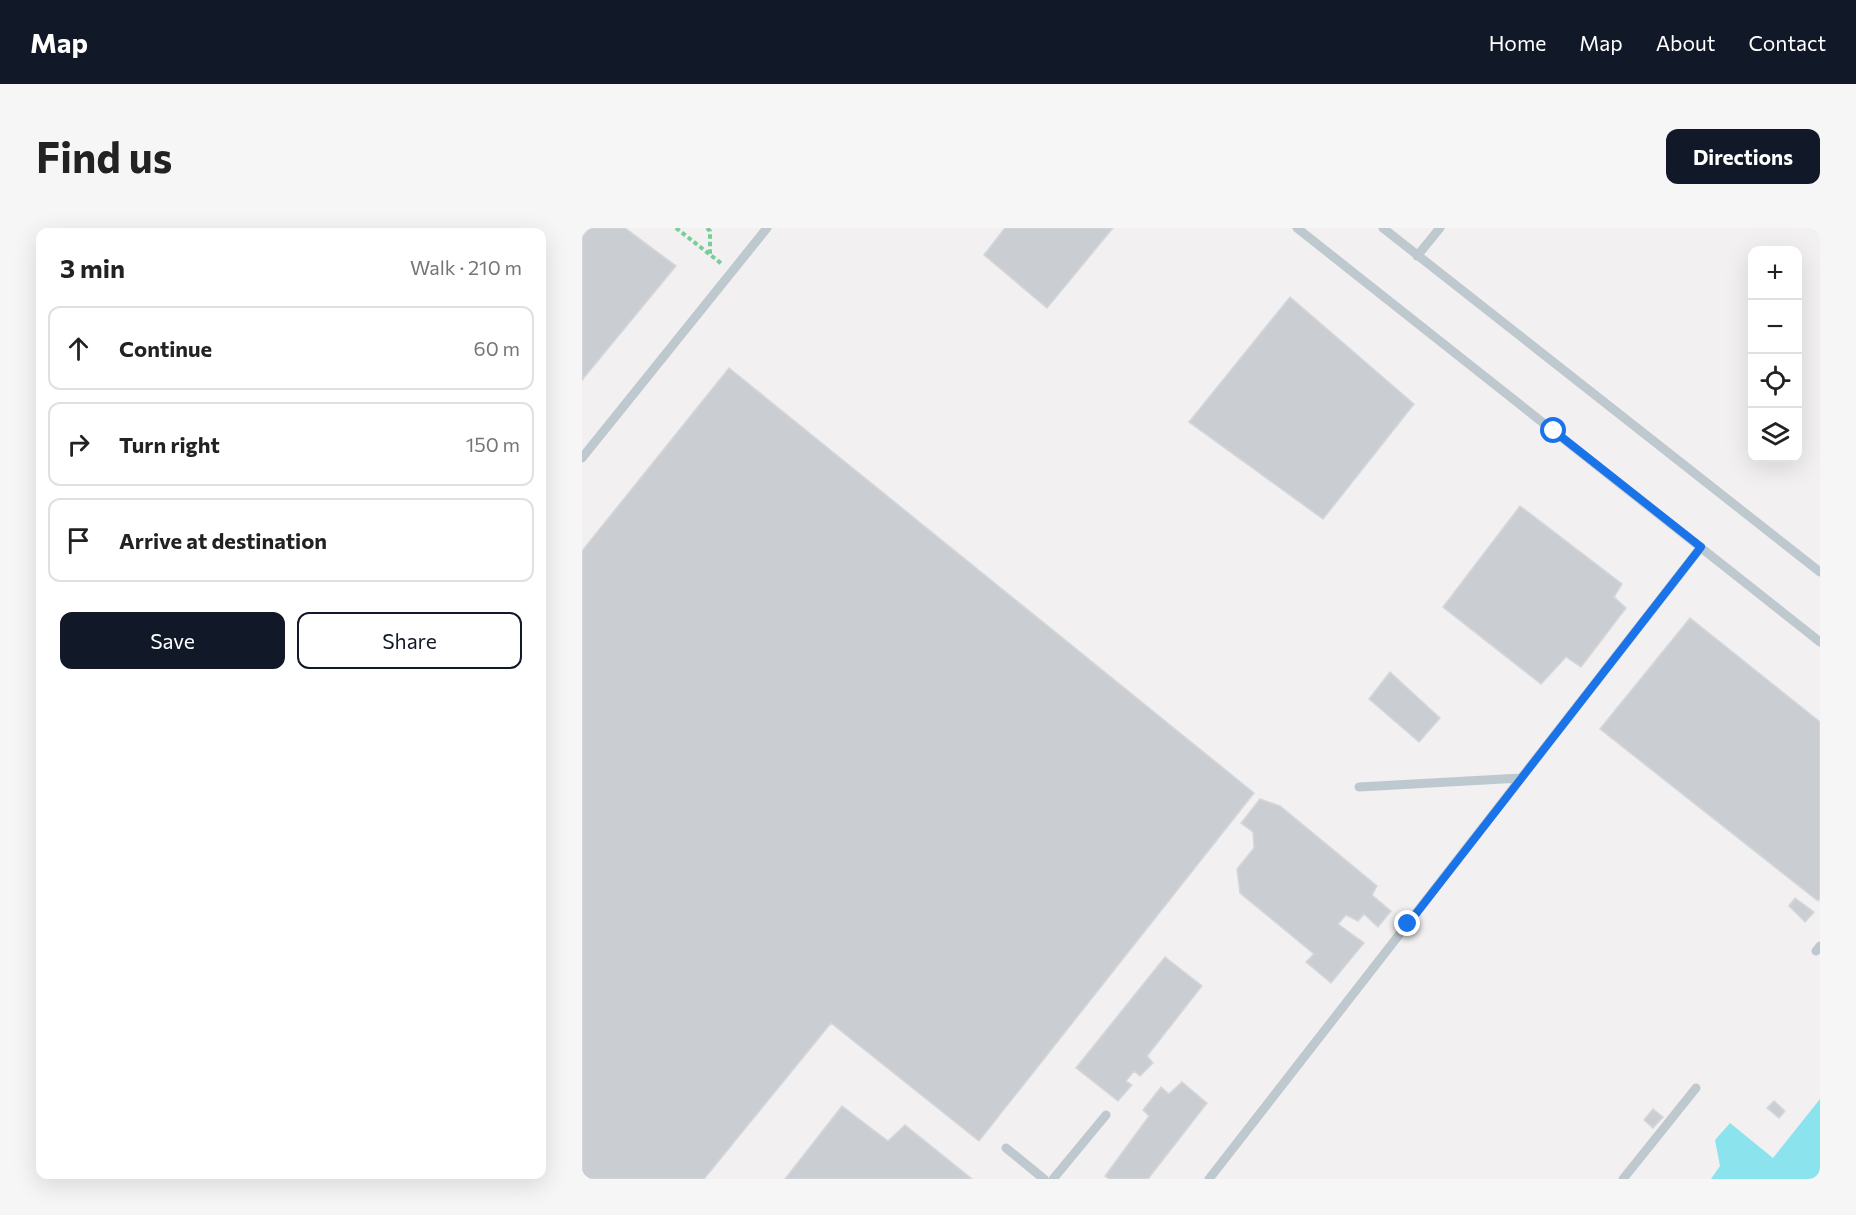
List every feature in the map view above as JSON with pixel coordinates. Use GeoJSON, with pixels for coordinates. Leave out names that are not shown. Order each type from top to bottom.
{"type":"FeatureCollection","features":[{"type":"Feature","properties":{"kind":"lane"},"geometry":{"type":"LineString","coordinates":[[582,458],[767,228]]}},
{"type":"Feature","properties":{"kind":"lane"},"geometry":{"type":"LineString","coordinates":[[1297,228],[1820,642]]}},
{"type":"Feature","properties":{"kind":"lane"},"geometry":{"type":"LineString","coordinates":[[1383,228],[1820,572]]}},
{"type":"Feature","properties":{"kind":"lane"},"geometry":{"type":"LineString","coordinates":[[1418,256],[1440,228]]}},
{"type":"Feature","properties":{"kind":"lane"},"geometry":{"type":"LineString","coordinates":[[1209,1179],[1701,547]]}},
{"type":"Feature","properties":{"kind":"lane"},"geometry":{"type":"LineString","coordinates":[[1359,787],[1521,778]]}},
{"type":"Feature","properties":{"kind":"lane"},"geometry":{"type":"LineString","coordinates":[[1623,1179],[1696,1088]]}},
{"type":"Feature","properties":{"kind":"lane"},"geometry":{"type":"LineString","coordinates":[[1053,1179],[1106,1115]]}},
{"type":"Feature","properties":{"kind":"lane"},"geometry":{"type":"LineString","coordinates":[[1006,1148],[1044,1179]]}},
{"type":"Feature","properties":{"kind":"path"},"geometry":{"type":"LineString","coordinates":[[676,228],[710,255],[710,231],[707,228]]}},
{"type":"Feature","properties":{"kind":"water"},"geometry":{"type":"Polygon","coordinates":[[[1820,1099],[1820,1179],[1711,1179],[1720,1166],[1715,1140],[1730,1123],[1773,1158],[1820,1099]]]}},
{"type":"Feature","properties":{"kind":"building"},"geometry":{"type":"Polygon","coordinates":[[[590,228],[625,228],[676,266],[582,380],[582,237],[590,228]]]}},
{"type":"Feature","properties":{"kind":"building"},"geometry":{"type":"Polygon","coordinates":[[[1005,228],[1113,228],[1047,308],[984,255],[1005,228]]]}},
{"type":"Feature","properties":{"kind":"building"},"geometry":{"type":"Polygon","coordinates":[[[1290,297],[1414,404],[1323,519],[1189,422],[1290,297]]]}},
{"type":"Feature","properties":{"kind":"building"},"geometry":{"type":"Polygon","coordinates":[[[729,368],[1254,793],[979,1141],[831,1023],[704,1179],[582,1179],[582,551],[729,368]]]}},
{"type":"Feature","properties":{"kind":"building"},"geometry":{"type":"Polygon","coordinates":[[[1520,506],[1622,584],[1614,597],[1626,608],[1581,667],[1566,657],[1541,684],[1443,607],[1520,506]]]}},
{"type":"Feature","properties":{"kind":"building"},"geometry":{"type":"Polygon","coordinates":[[[1690,618],[1820,722],[1820,898],[1818,901],[1600,729],[1690,618]]]}},
{"type":"Feature","properties":{"kind":"building"},"geometry":{"type":"Polygon","coordinates":[[[1390,672],[1440,718],[1419,742],[1369,699],[1390,672]]]}},
{"type":"Feature","properties":{"kind":"building"},"geometry":{"type":"Polygon","coordinates":[[[1260,799],[1280,806],[1377,886],[1372,895],[1391,911],[1378,927],[1364,914],[1358,921],[1346,915],[1338,924],[1364,943],[1331,983],[1306,962],[1314,954],[1240,893],[1237,869],[1254,848],[1253,832],[1241,823],[1260,799]]]}},
{"type":"Feature","properties":{"kind":"building"},"geometry":{"type":"Polygon","coordinates":[[[1795,898],[1814,912],[1805,922],[1789,906],[1795,898]]]}},
{"type":"Feature","properties":{"kind":"building"},"geometry":{"type":"Polygon","coordinates":[[[1165,957],[1202,986],[1147,1056],[1153,1063],[1140,1076],[1134,1071],[1126,1081],[1132,1085],[1118,1101],[1076,1068],[1165,957]]]}},
{"type":"Feature","properties":{"kind":"building"},"geometry":{"type":"Polygon","coordinates":[[[1182,1082],[1207,1103],[1148,1179],[1109,1179],[1105,1176],[1149,1116],[1143,1110],[1161,1087],[1169,1094],[1182,1082]]]}},
{"type":"Feature","properties":{"kind":"building"},"geometry":{"type":"Polygon","coordinates":[[[1774,1101],[1785,1111],[1779,1118],[1767,1108],[1774,1101]]]}},
{"type":"Feature","properties":{"kind":"building"},"geometry":{"type":"Polygon","coordinates":[[[842,1106],[888,1141],[905,1125],[972,1179],[785,1179],[842,1106]]]}},
{"type":"Feature","properties":{"kind":"building"},"geometry":{"type":"Polygon","coordinates":[[[1653,1109],[1663,1117],[1653,1128],[1644,1120],[1653,1109]]]}},
{"type":"Feature","properties":{"kind":"route"},"geometry":{"type":"LineString","coordinates":[[1408,924],[1701,547],[1554,431]]}}]}
